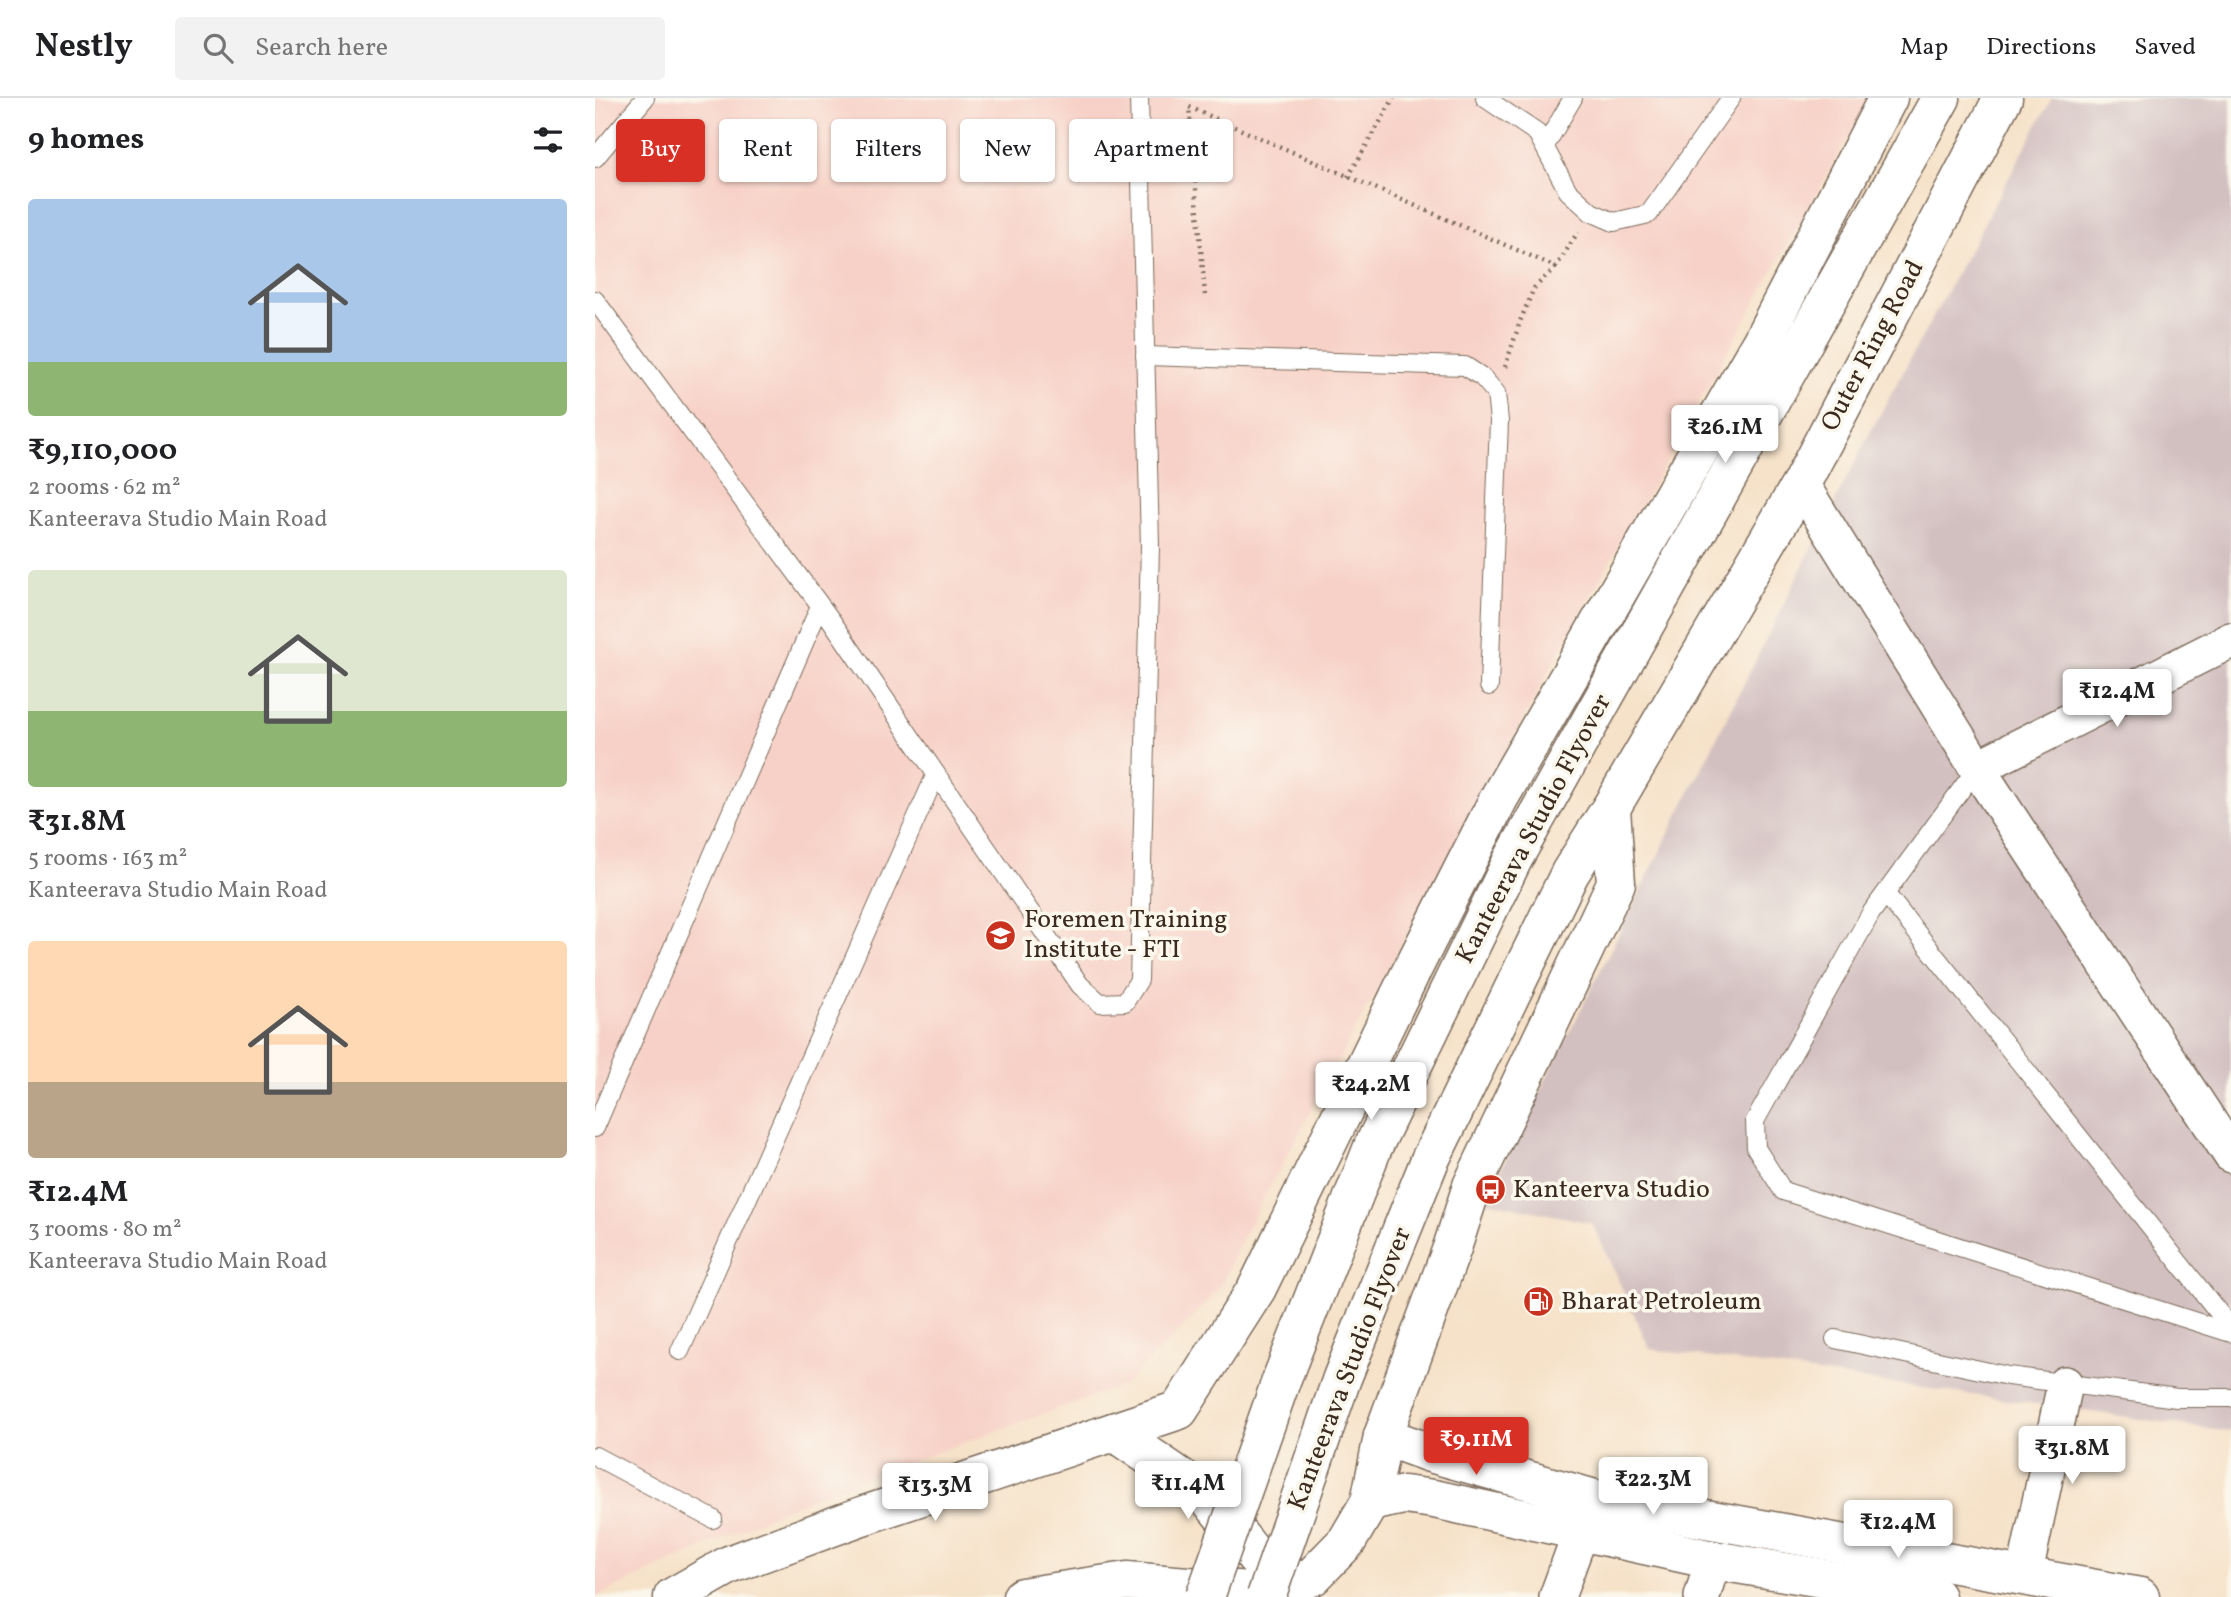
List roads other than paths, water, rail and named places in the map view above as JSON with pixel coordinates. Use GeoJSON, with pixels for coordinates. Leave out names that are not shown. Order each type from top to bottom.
{"type":"FeatureCollection","features":[{"type":"Feature","properties":{"kind":"main road"},"geometry":{"type":"LineString","coordinates":[[673,1597],[730,1565],[859,1517],[1179,1410],[1257,1288],[1499,798],[1762,341],[1888,98]]}},
{"type":"Feature","properties":{"kind":"main road","name":"Kanteerava Studio Flyover"},"geometry":{"type":"LineString","coordinates":[[1205,1597],[1282,1378],[1373,1147],[1513,859],[1941,98]]}},
{"type":"Feature","properties":{"kind":"main road","name":"Outer Ring Road"},"geometry":{"type":"LineString","coordinates":[[1611,808],[1801,484],[2003,98]]}},
{"type":"Feature","properties":{"kind":"main road"},"geometry":{"type":"LineString","coordinates":[[1329,1597],[1347,1541],[1370,1502],[1383,1436],[1472,1186],[1616,883],[1611,808]]}},
{"type":"Feature","properties":{"kind":"main road","name":"Kanteerava Studio Flyover"},"geometry":{"type":"LineString","coordinates":[[1274,1593],[1342,1378],[1430,1160],[1570,873],[1611,808]]}},
{"type":"Feature","properties":{"kind":"main road"},"geometry":{"type":"LineString","coordinates":[[1114,1432],[1206,1495],[1274,1593]]}},
{"type":"Feature","properties":{"kind":"main road"},"geometry":{"type":"LineString","coordinates":[[1383,1436],[1430,1453],[1595,1499],[2140,1597]]}},
{"type":"Feature","properties":{"kind":"main road"},"geometry":{"type":"LineString","coordinates":[[1370,1502],[1403,1495],[1481,1508],[1846,1589],[1936,1597]]}},
{"type":"Feature","properties":{"kind":"main road"},"geometry":{"type":"LineString","coordinates":[[1024,1597],[1127,1581],[1274,1593],[1313,1576],[1347,1541]]}},
{"type":"Feature","properties":{"kind":"street"},"geometry":{"type":"LineString","coordinates":[[1801,484],[1977,768],[2231,1155]]}},
{"type":"Feature","properties":{"kind":"street"},"geometry":{"type":"LineString","coordinates":[[1977,768],[2231,640]]}},
{"type":"Feature","properties":{"kind":"street"},"geometry":{"type":"LineString","coordinates":[[2024,1577],[2065,1384]]}},
{"type":"Feature","properties":{"kind":"street"},"geometry":{"type":"LineString","coordinates":[[1557,1597],[1581,1531]]}},
{"type":"Feature","properties":{"kind":"street"},"geometry":{"type":"LineString","coordinates":[[1702,1597],[1713,1560]]}},
{"type":"Feature","properties":{"kind":"lane"},"geometry":{"type":"LineString","coordinates":[[595,158],[645,98]]}},
{"type":"Feature","properties":{"kind":"lane"},"geometry":{"type":"LineString","coordinates":[[595,299],[820,606],[1080,985],[1100,1003],[1125,1002],[1139,980],[1150,546],[1139,98]]}},
{"type":"Feature","properties":{"kind":"lane"},"geometry":{"type":"LineString","coordinates":[[1485,98],[1537,132],[1568,191],[1591,212],[1614,222],[1649,214],[1731,98]]}},
{"type":"Feature","properties":{"kind":"lane"},"geometry":{"type":"LineString","coordinates":[[1545,146],[1573,98]]}},
{"type":"Feature","properties":{"kind":"lane"},"geometry":{"type":"LineString","coordinates":[[1145,356],[1465,366],[1482,377],[1496,393],[1499,421],[1489,686]]}},
{"type":"Feature","properties":{"kind":"lane"},"geometry":{"type":"LineString","coordinates":[[595,1128],[820,606]]}},
{"type":"Feature","properties":{"kind":"lane"},"geometry":{"type":"LineString","coordinates":[[1977,768],[1871,913],[1755,1121],[1756,1148],[1783,1191],[2231,1330]]}},
{"type":"Feature","properties":{"kind":"lane"},"geometry":{"type":"LineString","coordinates":[[680,1351],[936,774]]}},
{"type":"Feature","properties":{"kind":"lane"},"geometry":{"type":"LineString","coordinates":[[1886,894],[2231,1330]]}},
{"type":"Feature","properties":{"kind":"lane"},"geometry":{"type":"LineString","coordinates":[[1835,1339],[2008,1376],[2177,1398],[2231,1398]]}},
{"type":"Feature","properties":{"kind":"lane"},"geometry":{"type":"LineString","coordinates":[[595,1456],[713,1519]]}},
{"type":"Feature","properties":{"kind":"place","name":"Foremen Training Institute - FTI"},"geometry":{"type":"Point","coordinates":[1001,935]}},
{"type":"Feature","properties":{"kind":"place","name":"Kanteerva Studio"},"geometry":{"type":"Point","coordinates":[1490,1190]}},
{"type":"Feature","properties":{"kind":"place","name":"Bharat Petroleum"},"geometry":{"type":"Point","coordinates":[1538,1302]}}]}
